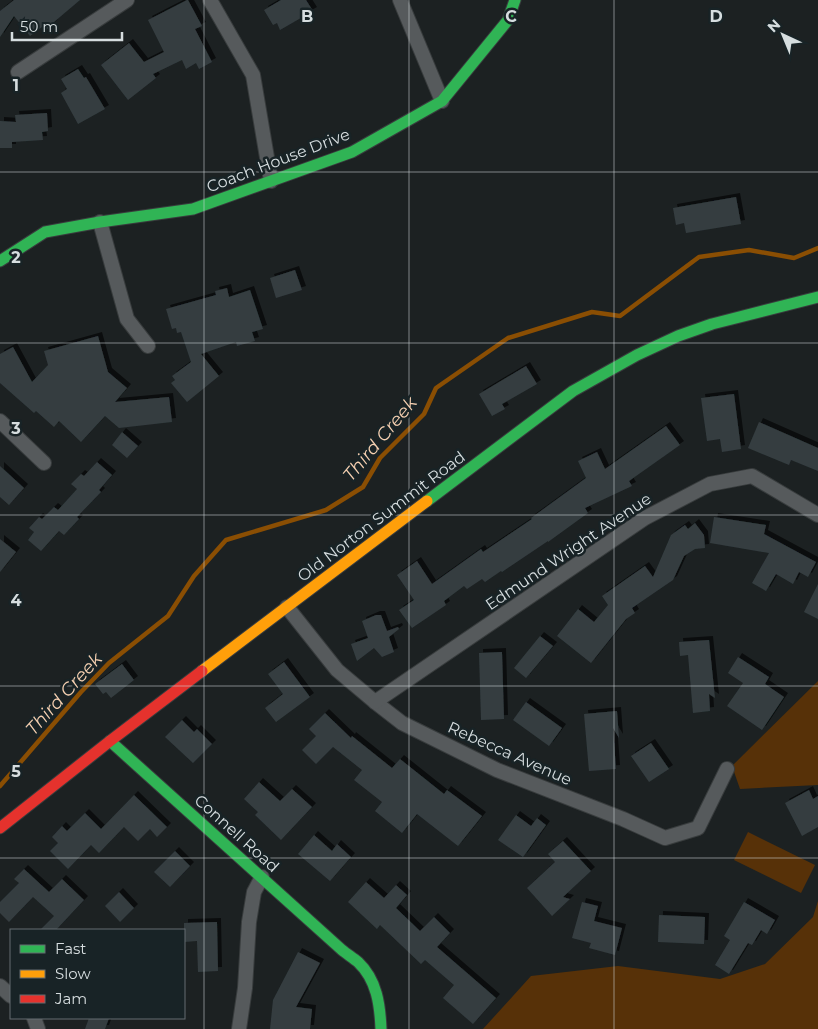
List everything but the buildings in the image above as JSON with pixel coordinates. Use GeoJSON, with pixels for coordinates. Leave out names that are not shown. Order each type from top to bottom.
{"type":"FeatureCollection","features":[{"type":"Feature","properties":{"kind":"street"},"geometry":{"type":"LineString","coordinates":[[18,72],[127,0]]}},
{"type":"Feature","properties":{"kind":"street"},"geometry":{"type":"LineString","coordinates":[[210,0],[253,76],[271,181]]}},
{"type":"Feature","properties":{"kind":"street"},"geometry":{"type":"LineString","coordinates":[[400,0],[442,101]]}},
{"type":"Feature","properties":{"kind":"street","name":"Coach House Drive"},"geometry":{"type":"LineString","coordinates":[[0,261],[45,232],[193,209],[352,152],[442,101],[508,20],[515,0]]}},
{"type":"Feature","properties":{"kind":"street"},"geometry":{"type":"LineString","coordinates":[[100,222],[127,319],[148,346]]}},
{"type":"Feature","properties":{"kind":"street","name":"Old Norton Summit Road"},"geometry":{"type":"LineString","coordinates":[[0,828],[110,741],[573,391],[628,360],[677,336],[724,320],[818,297]]}},
{"type":"Feature","properties":{"kind":"street"},"geometry":{"type":"LineString","coordinates":[[0,421],[44,463]]}},
{"type":"Feature","properties":{"kind":"street","name":"Edmund Wright Avenue"},"geometry":{"type":"LineString","coordinates":[[375,702],[645,518],[710,484],[752,476],[818,515]]}},
{"type":"Feature","properties":{"kind":"street","name":"Rebecca Avenue"},"geometry":{"type":"LineString","coordinates":[[287,607],[337,670],[402,723],[496,770],[623,819],[666,838],[698,828],[727,770]]}},
{"type":"Feature","properties":{"kind":"street","name":"Connell Road"},"geometry":{"type":"LineString","coordinates":[[110,741],[342,950],[362,965],[376,990],[381,1029]]}},
{"type":"Feature","properties":{"kind":"street"},"geometry":{"type":"LineString","coordinates":[[239,1029],[245,988],[249,922],[254,892],[262,877]]}},
{"type":"Feature","properties":{"kind":"street"},"geometry":{"type":"LineString","coordinates":[[0,986],[10,995]]}},
{"type":"Feature","properties":{"kind":"shaded area"},"geometry":{"type":"Polygon","coordinates":[[[818,681],[818,785],[740,789],[732,766],[818,681]]]}},
{"type":"Feature","properties":{"kind":"shaded area"},"geometry":{"type":"Polygon","coordinates":[[[748,832],[815,865],[801,893],[734,860],[748,832]]]}},
{"type":"Feature","properties":{"kind":"shaded area"},"geometry":{"type":"Polygon","coordinates":[[[818,901],[818,1029],[483,1029],[531,976],[618,966],[720,979],[765,964],[813,917],[818,901]]]}},
{"type":"Feature","properties":{"kind":"waterway","name":"Third Creek"},"geometry":{"type":"LineString","coordinates":[[0,786],[81,692],[109,663],[168,616],[194,576],[226,540],[326,510],[363,487],[380,458],[424,414],[436,388],[508,338],[592,312],[620,316],[699,257],[749,250],[794,258],[818,248]]}},
{"type":"Feature","properties":{"kind":"traffic: fast"},"geometry":{"type":"LineString","coordinates":[[0,261],[45,232],[193,209],[352,152],[442,101],[508,20],[515,0]]}},
{"type":"Feature","properties":{"kind":"traffic: fast"},"geometry":{"type":"LineString","coordinates":[[427,501],[573,391],[637,355],[678,336],[712,324],[818,297]]}},
{"type":"Feature","properties":{"kind":"traffic: fast"},"geometry":{"type":"LineString","coordinates":[[110,741],[342,950],[358,962],[369,977],[376,993],[381,1029]]}},
{"type":"Feature","properties":{"kind":"traffic: slow"},"geometry":{"type":"LineString","coordinates":[[202,671],[427,501]]}},
{"type":"Feature","properties":{"kind":"traffic: jam"},"geometry":{"type":"LineString","coordinates":[[0,828],[202,671]]}}]}
